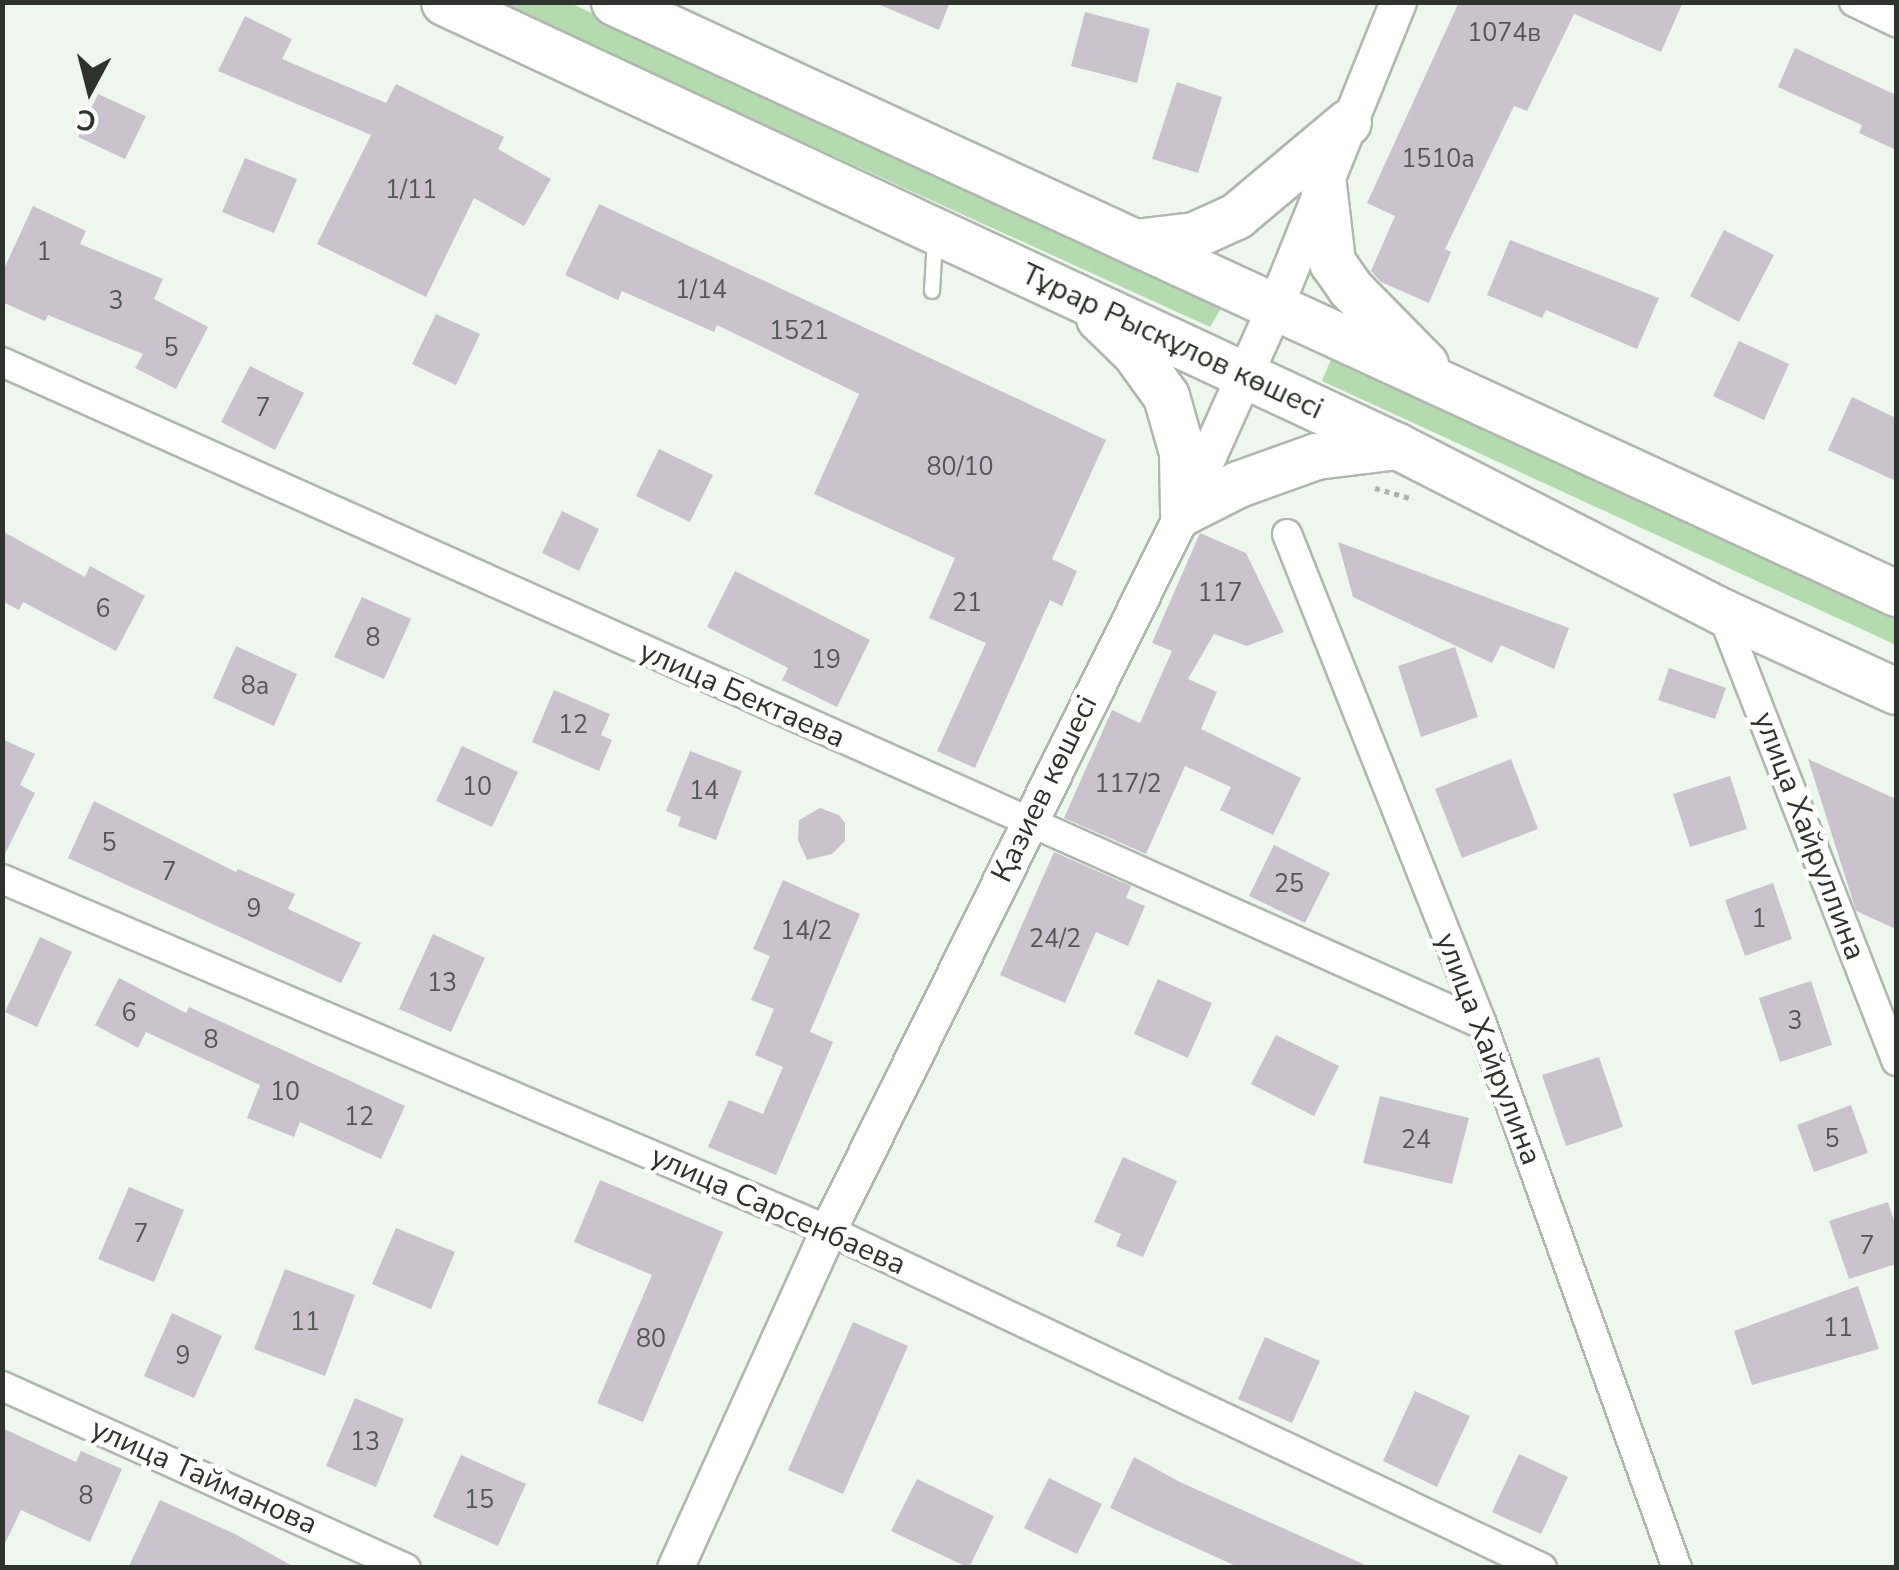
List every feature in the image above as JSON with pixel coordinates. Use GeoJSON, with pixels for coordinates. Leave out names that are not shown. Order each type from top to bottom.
{"type":"FeatureCollection","features":[{"type":"Feature","properties":{"kind":"main road","name":"Тұрар Рыскұлов көшесі"},"geometry":{"type":"LineString","coordinates":[[444,2],[1085,304],[1397,446],[1721,611],[1896,691]]}},
{"type":"Feature","properties":{"kind":"main road"},"geometry":{"type":"LineString","coordinates":[[634,7],[1896,593]]}},
{"type":"Feature","properties":{"kind":"main road"},"geometry":{"type":"LineString","coordinates":[[1135,242],[1194,235],[1236,216],[1348,122]]}},
{"type":"Feature","properties":{"kind":"main road"},"geometry":{"type":"LineString","coordinates":[[1323,184],[1332,262],[1372,311],[1448,386]]}},
{"type":"Feature","properties":{"kind":"main road"},"geometry":{"type":"LineString","coordinates":[[1085,304],[1135,354],[1166,396],[1182,452],[1182,512],[1238,484],[1316,456],[1397,446]]}},
{"type":"Feature","properties":{"kind":"street","name":"Қазиев көшесі"},"geometry":{"type":"LineString","coordinates":[[674,1568],[828,1230],[1182,512],[1275,306],[1398,2]]}},
{"type":"Feature","properties":{"kind":"street"},"geometry":{"type":"LineString","coordinates":[[1854,2],[1896,22]]}},
{"type":"Feature","properties":{"kind":"street","name":"улица Бектаева"},"geometry":{"type":"LineString","coordinates":[[2,362],[1482,1024]]}},
{"type":"Feature","properties":{"kind":"street","name":"улица Хайрулина"},"geometry":{"type":"LineString","coordinates":[[1287,534],[1482,1024],[1677,1568]]}},
{"type":"Feature","properties":{"kind":"street","name":"улица Хайруллина"},"geometry":{"type":"LineString","coordinates":[[1721,611],[1896,1061]]}},
{"type":"Feature","properties":{"kind":"street","name":"улица Сарсенбаева"},"geometry":{"type":"LineString","coordinates":[[2,880],[828,1230],[1542,1568]]}},
{"type":"Feature","properties":{"kind":"street","name":"улица Тайманова"},"geometry":{"type":"LineString","coordinates":[[2,1386],[406,1568]]}},
{"type":"Feature","properties":{"kind":"lane"},"geometry":{"type":"LineString","coordinates":[[932,291],[935,233]]}},
{"type":"Feature","properties":{"kind":"green space"},"geometry":{"type":"Polygon","coordinates":[[[498,3],[570,3],[1225,302],[1210,327],[498,3]]]}},
{"type":"Feature","properties":{"kind":"green space"},"geometry":{"type":"Polygon","coordinates":[[[1334,352],[1896,611],[1896,645],[1322,381],[1334,352]]]}},
{"type":"Feature","properties":{"kind":"building"},"geometry":{"type":"Polygon","coordinates":[[[873,2],[950,2],[939,30],[873,2]]]}},
{"type":"Feature","properties":{"kind":"building"},"geometry":{"type":"Polygon","coordinates":[[[1459,2],[1683,2],[1661,52],[1574,14],[1527,111],[1514,106],[1445,249],[1451,252],[1429,303],[1381,282],[1371,271],[1395,216],[1367,203],[1459,2]]]}},
{"type":"Feature","properties":{"kind":"building"},"geometry":{"type":"Polygon","coordinates":[[[1085,12],[1150,29],[1137,83],[1071,66],[1085,12]]]}},
{"type":"Feature","properties":{"kind":"building"},"geometry":{"type":"Polygon","coordinates":[[[245,16],[292,39],[282,59],[386,103],[396,84],[504,137],[498,149],[551,179],[524,226],[474,198],[426,297],[317,244],[371,135],[218,71],[245,16]]]}},
{"type":"Feature","properties":{"kind":"building"},"geometry":{"type":"Polygon","coordinates":[[[1795,48],[1896,95],[1896,150],[1859,133],[1862,125],[1778,87],[1795,48]]]}},
{"type":"Feature","properties":{"kind":"building"},"geometry":{"type":"Polygon","coordinates":[[[1177,82],[1222,97],[1198,173],[1152,159],[1177,82]]]}},
{"type":"Feature","properties":{"kind":"building"},"geometry":{"type":"Polygon","coordinates":[[[98,94],[146,116],[125,159],[78,137],[98,94]]]}},
{"type":"Feature","properties":{"kind":"building"},"geometry":{"type":"Polygon","coordinates":[[[245,158],[297,179],[274,233],[222,212],[245,158]]]}},
{"type":"Feature","properties":{"kind":"building"},"geometry":{"type":"Polygon","coordinates":[[[599,204],[1106,440],[1052,559],[1077,571],[1062,606],[1050,600],[975,768],[937,751],[986,643],[929,618],[955,558],[814,494],[859,394],[717,325],[714,332],[622,291],[618,300],[565,275],[599,204]]]}},
{"type":"Feature","properties":{"kind":"building"},"geometry":{"type":"Polygon","coordinates":[[[33,206],[86,231],[80,244],[163,279],[154,299],[208,327],[176,389],[135,368],[143,354],[48,315],[45,321],[2,302],[2,273],[33,206]]]}},
{"type":"Feature","properties":{"kind":"building"},"geometry":{"type":"Polygon","coordinates":[[[1724,230],[1774,255],[1739,322],[1690,296],[1724,230]]]}},
{"type":"Feature","properties":{"kind":"building"},"geometry":{"type":"Polygon","coordinates":[[[1510,240],[1659,298],[1637,349],[1546,310],[1542,318],[1487,295],[1510,240]]]}},
{"type":"Feature","properties":{"kind":"building"},"geometry":{"type":"Polygon","coordinates":[[[436,314],[480,334],[456,385],[412,364],[436,314]]]}},
{"type":"Feature","properties":{"kind":"building"},"geometry":{"type":"Polygon","coordinates":[[[1739,341],[1789,364],[1764,420],[1713,396],[1739,341]]]}},
{"type":"Feature","properties":{"kind":"building"},"geometry":{"type":"Polygon","coordinates":[[[250,366],[304,393],[275,450],[221,422],[250,366]]]}},
{"type":"Feature","properties":{"kind":"building"},"geometry":{"type":"Polygon","coordinates":[[[1852,397],[1896,418],[1896,481],[1828,450],[1852,397]]]}},
{"type":"Feature","properties":{"kind":"building"},"geometry":{"type":"Polygon","coordinates":[[[659,449],[713,475],[690,522],[636,496],[659,449]]]}},
{"type":"Feature","properties":{"kind":"building"},"geometry":{"type":"Polygon","coordinates":[[[562,511],[599,529],[579,571],[542,553],[562,511]]]}},
{"type":"Feature","properties":{"kind":"building"},"geometry":{"type":"Polygon","coordinates":[[[2,531],[85,577],[90,566],[145,596],[116,651],[23,602],[19,610],[2,601],[2,531]]]}},
{"type":"Feature","properties":{"kind":"building"},"geometry":{"type":"Polygon","coordinates":[[[1200,533],[1246,553],[1284,632],[1247,646],[1214,634],[1188,679],[1217,692],[1201,729],[1301,778],[1273,835],[1220,810],[1231,787],[1185,766],[1146,854],[1064,818],[1112,710],[1140,723],[1172,651],[1152,643],[1200,533]]]}},
{"type":"Feature","properties":{"kind":"building"},"geometry":{"type":"Polygon","coordinates":[[[1338,542],[1569,628],[1554,669],[1501,645],[1492,663],[1353,597],[1338,542]]]}},
{"type":"Feature","properties":{"kind":"building"},"geometry":{"type":"Polygon","coordinates":[[[735,571],[870,640],[837,707],[782,680],[788,668],[707,627],[735,571]]]}},
{"type":"Feature","properties":{"kind":"building"},"geometry":{"type":"Polygon","coordinates":[[[362,597],[411,619],[384,679],[334,657],[362,597]]]}},
{"type":"Feature","properties":{"kind":"building"},"geometry":{"type":"Polygon","coordinates":[[[236,646],[297,674],[274,726],[213,698],[236,646]]]}},
{"type":"Feature","properties":{"kind":"building"},"geometry":{"type":"Polygon","coordinates":[[[1455,647],[1478,717],[1421,737],[1398,666],[1455,647]]]}},
{"type":"Feature","properties":{"kind":"building"},"geometry":{"type":"Polygon","coordinates":[[[1669,668],[1726,688],[1715,719],[1658,700],[1669,668]]]}},
{"type":"Feature","properties":{"kind":"building"},"geometry":{"type":"Polygon","coordinates":[[[554,690],[610,714],[601,735],[612,740],[599,771],[532,742],[554,690]]]}},
{"type":"Feature","properties":{"kind":"building"},"geometry":{"type":"Polygon","coordinates":[[[2,739],[35,754],[20,785],[35,793],[2,860],[2,739]]]}},
{"type":"Feature","properties":{"kind":"building"},"geometry":{"type":"Polygon","coordinates":[[[462,746],[518,772],[492,827],[436,801],[462,746]]]}},
{"type":"Feature","properties":{"kind":"building"},"geometry":{"type":"Polygon","coordinates":[[[690,751],[742,771],[716,840],[678,826],[681,817],[666,811],[690,751]]]}},
{"type":"Feature","properties":{"kind":"building"},"geometry":{"type":"Polygon","coordinates":[[[1511,759],[1538,829],[1462,858],[1435,789],[1511,759]]]}},
{"type":"Feature","properties":{"kind":"building"},"geometry":{"type":"Polygon","coordinates":[[[1808,759],[1896,799],[1896,929],[1856,911],[1808,759]]]}},
{"type":"Feature","properties":{"kind":"building"},"geometry":{"type":"Polygon","coordinates":[[[1730,776],[1747,829],[1690,847],[1673,794],[1730,776]]]}},
{"type":"Feature","properties":{"kind":"building"},"geometry":{"type":"Polygon","coordinates":[[[94,801],[236,872],[238,869],[295,894],[288,909],[361,943],[341,983],[68,858],[94,801]]]}},
{"type":"Feature","properties":{"kind":"building"},"geometry":{"type":"Polygon","coordinates":[[[820,808],[839,815],[845,823],[845,841],[832,854],[807,860],[798,840],[799,820],[820,808]]]}},
{"type":"Feature","properties":{"kind":"building"},"geometry":{"type":"Polygon","coordinates":[[[1274,845],[1330,873],[1305,923],[1249,896],[1274,845]]]}},
{"type":"Feature","properties":{"kind":"building"},"geometry":{"type":"Polygon","coordinates":[[[1054,852],[1131,886],[1126,898],[1145,906],[1128,946],[1096,932],[1065,1003],[1000,975],[1054,852]]]}},
{"type":"Feature","properties":{"kind":"building"},"geometry":{"type":"Polygon","coordinates":[[[783,880],[860,914],[810,1032],[833,1042],[776,1175],[708,1147],[729,1100],[763,1114],[783,1067],[755,1055],[774,1009],[751,1000],[770,956],[753,949],[783,880]]]}},
{"type":"Feature","properties":{"kind":"building"},"geometry":{"type":"Polygon","coordinates":[[[1773,883],[1792,939],[1745,956],[1725,900],[1773,883]]]}},
{"type":"Feature","properties":{"kind":"building"},"geometry":{"type":"Polygon","coordinates":[[[433,934],[485,958],[451,1032],[399,1009],[433,934]]]}},
{"type":"Feature","properties":{"kind":"building"},"geometry":{"type":"Polygon","coordinates":[[[40,937],[72,952],[37,1027],[5,1012],[40,937]]]}},
{"type":"Feature","properties":{"kind":"building"},"geometry":{"type":"Polygon","coordinates":[[[119,978],[186,1013],[189,1007],[405,1106],[381,1159],[300,1122],[294,1137],[247,1118],[260,1085],[146,1032],[138,1048],[95,1025],[119,978]]]}},
{"type":"Feature","properties":{"kind":"building"},"geometry":{"type":"Polygon","coordinates":[[[1158,979],[1212,1003],[1188,1058],[1134,1034],[1158,979]]]}},
{"type":"Feature","properties":{"kind":"building"},"geometry":{"type":"Polygon","coordinates":[[[1811,981],[1832,1045],[1780,1062],[1759,998],[1811,981]]]}},
{"type":"Feature","properties":{"kind":"building"},"geometry":{"type":"Polygon","coordinates":[[[1276,1035],[1339,1066],[1314,1116],[1251,1084],[1276,1035]]]}},
{"type":"Feature","properties":{"kind":"building"},"geometry":{"type":"Polygon","coordinates":[[[1599,1057],[1623,1127],[1566,1146],[1542,1075],[1599,1057]]]}},
{"type":"Feature","properties":{"kind":"building"},"geometry":{"type":"Polygon","coordinates":[[[1380,1096],[1469,1118],[1452,1184],[1363,1163],[1380,1096]]]}},
{"type":"Feature","properties":{"kind":"building"},"geometry":{"type":"Polygon","coordinates":[[[1851,1105],[1868,1153],[1814,1172],[1797,1125],[1851,1105]]]}},
{"type":"Feature","properties":{"kind":"building"},"geometry":{"type":"Polygon","coordinates":[[[1123,1157],[1177,1181],[1143,1257],[1116,1246],[1121,1234],[1094,1222],[1123,1157]]]}},
{"type":"Feature","properties":{"kind":"building"},"geometry":{"type":"Polygon","coordinates":[[[600,1180],[723,1232],[643,1422],[597,1403],[652,1275],[574,1242],[600,1180]]]}},
{"type":"Feature","properties":{"kind":"building"},"geometry":{"type":"Polygon","coordinates":[[[129,1187],[184,1210],[154,1282],[98,1259],[129,1187]]]}},
{"type":"Feature","properties":{"kind":"building"},"geometry":{"type":"Polygon","coordinates":[[[1888,1202],[1896,1227],[1896,1264],[1849,1279],[1829,1221],[1888,1202]]]}},
{"type":"Feature","properties":{"kind":"building"},"geometry":{"type":"Polygon","coordinates":[[[396,1228],[455,1252],[431,1309],[372,1284],[396,1228]]]}},
{"type":"Feature","properties":{"kind":"building"},"geometry":{"type":"Polygon","coordinates":[[[285,1269],[355,1295],[325,1376],[254,1349],[285,1269]]]}},
{"type":"Feature","properties":{"kind":"building"},"geometry":{"type":"Polygon","coordinates":[[[1858,1286],[1879,1349],[1752,1385],[1734,1331],[1858,1286]]]}},
{"type":"Feature","properties":{"kind":"building"},"geometry":{"type":"Polygon","coordinates":[[[172,1313],[222,1336],[194,1398],[144,1376],[172,1313]]]}},
{"type":"Feature","properties":{"kind":"building"},"geometry":{"type":"Polygon","coordinates":[[[853,1322],[908,1346],[843,1494],[788,1470],[853,1322]]]}},
{"type":"Feature","properties":{"kind":"building"},"geometry":{"type":"Polygon","coordinates":[[[1265,1337],[1320,1361],[1292,1423],[1238,1399],[1265,1337]]]}},
{"type":"Feature","properties":{"kind":"building"},"geometry":{"type":"Polygon","coordinates":[[[1415,1391],[1470,1416],[1437,1487],[1383,1461],[1415,1391]]]}},
{"type":"Feature","properties":{"kind":"building"},"geometry":{"type":"Polygon","coordinates":[[[355,1398],[404,1419],[376,1487],[326,1466],[355,1398]]]}},
{"type":"Feature","properties":{"kind":"building"},"geometry":{"type":"Polygon","coordinates":[[[2,1428],[76,1462],[81,1451],[122,1469],[90,1542],[21,1510],[2,1550],[2,1428]]]}},
{"type":"Feature","properties":{"kind":"building"},"geometry":{"type":"Polygon","coordinates":[[[1519,1454],[1568,1477],[1541,1534],[1492,1512],[1519,1454]]]}},
{"type":"Feature","properties":{"kind":"building"},"geometry":{"type":"Polygon","coordinates":[[[461,1455],[526,1484],[498,1546],[433,1517],[461,1455]]]}},
{"type":"Feature","properties":{"kind":"building"},"geometry":{"type":"Polygon","coordinates":[[[1134,1457],[1180,1482],[1372,1568],[1240,1568],[1148,1526],[1110,1508],[1134,1457]]]}},
{"type":"Feature","properties":{"kind":"building"},"geometry":{"type":"Polygon","coordinates":[[[1049,1478],[1102,1504],[1077,1554],[1024,1528],[1049,1478]]]}},
{"type":"Feature","properties":{"kind":"building"},"geometry":{"type":"Polygon","coordinates":[[[917,1479],[994,1516],[969,1568],[891,1531],[917,1479]]]}},
{"type":"Feature","properties":{"kind":"building"},"geometry":{"type":"Polygon","coordinates":[[[160,1500],[235,1534],[296,1568],[128,1568],[160,1500]]]}}]}
